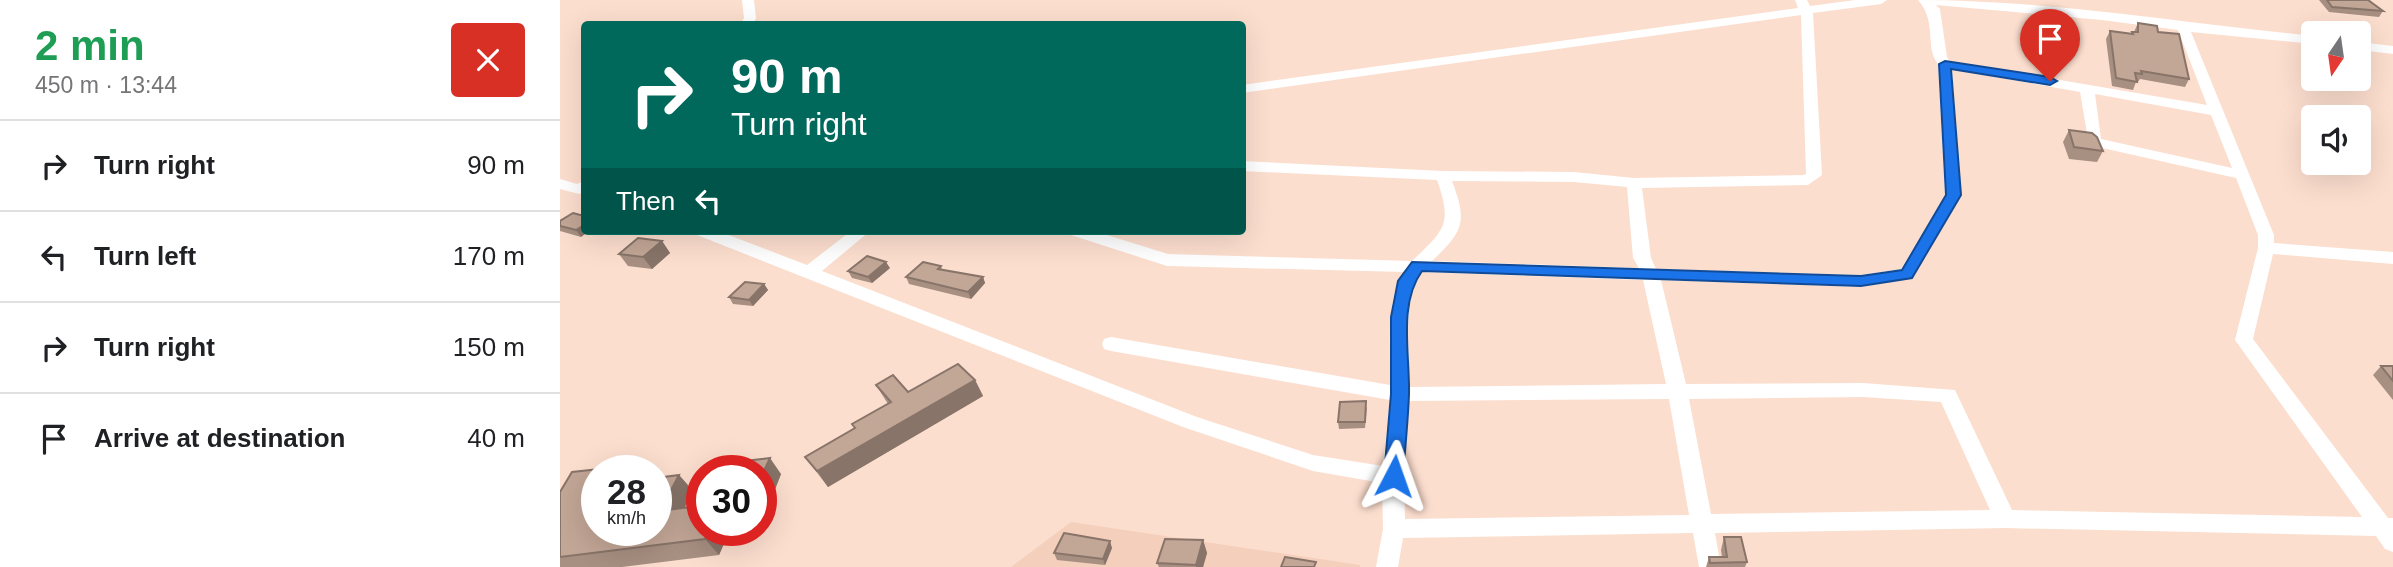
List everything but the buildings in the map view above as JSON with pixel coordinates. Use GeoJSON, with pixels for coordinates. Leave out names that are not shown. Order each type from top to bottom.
{"type":"FeatureCollection","features":[{"type":"Feature","properties":{"kind":"street"},"geometry":{"type":"LineString","coordinates":[[748,0],[748,21]]}},
{"type":"Feature","properties":{"kind":"street"},"geometry":{"type":"LineString","coordinates":[[1246,88],[1803,5],[1881,0]]}},
{"type":"Feature","properties":{"kind":"street"},"geometry":{"type":"LineString","coordinates":[[1925,0],[2102,16],[2301,39]]}},
{"type":"Feature","properties":{"kind":"street"},"geometry":{"type":"LineString","coordinates":[[1089,235],[1167,260],[1183,258],[1418,265],[1861,281],[1907,274],[1953,195],[1945,64],[1940,58],[1934,9],[1925,0]]}},
{"type":"Feature","properties":{"kind":"street"},"geometry":{"type":"LineString","coordinates":[[1246,166],[1443,176],[1574,177],[1634,183],[1808,180],[1814,175],[1809,18],[1803,5]]}},
{"type":"Feature","properties":{"kind":"street"},"geometry":{"type":"LineString","coordinates":[[2183,27],[2266,235],[2266,248],[2244,340],[2389,532]]}},
{"type":"Feature","properties":{"kind":"street"},"geometry":{"type":"LineString","coordinates":[[2371,47],[2393,50]]}},
{"type":"Feature","properties":{"kind":"street"},"geometry":{"type":"LineString","coordinates":[[1945,64],[2215,111]]}},
{"type":"Feature","properties":{"kind":"street"},"geometry":{"type":"LineString","coordinates":[[2087,89],[2094,142],[2241,175]]}},
{"type":"Feature","properties":{"kind":"street"},"geometry":{"type":"LineString","coordinates":[[1387,567],[1394,528],[1394,476],[1400,394],[1400,317],[1406,281],[1418,265],[1450,234],[1454,205],[1443,176]]}},
{"type":"Feature","properties":{"kind":"street"},"geometry":{"type":"LineString","coordinates":[[1634,183],[1643,258],[1651,275],[1678,393],[1710,567]]}},
{"type":"Feature","properties":{"kind":"street"},"geometry":{"type":"LineString","coordinates":[[560,184],[581,188]]}},
{"type":"Feature","properties":{"kind":"street"},"geometry":{"type":"LineString","coordinates":[[713,235],[1190,422],[1314,463],[1394,476]]}},
{"type":"Feature","properties":{"kind":"street"},"geometry":{"type":"LineString","coordinates":[[808,273],[857,235]]}},
{"type":"Feature","properties":{"kind":"street"},"geometry":{"type":"LineString","coordinates":[[2266,248],[2393,258]]}},
{"type":"Feature","properties":{"kind":"street"},"geometry":{"type":"LineString","coordinates":[[1111,344],[1400,394],[1863,390],[1948,394],[2005,519]]}},
{"type":"Feature","properties":{"kind":"street"},"geometry":{"type":"LineString","coordinates":[[1394,528],[1701,526],[2005,519],[2389,532]]}},
{"type":"Feature","properties":{"kind":"shaded area"},"geometry":{"type":"Polygon","coordinates":[[[1071,522],[1360,565],[1360,567],[1011,567],[1071,522]]]}},
{"type":"Feature","properties":{"kind":"route"},"geometry":{"type":"LineString","coordinates":[[1394,476],[1400,394],[1400,317],[1406,281],[1418,265],[1861,281],[1907,274],[1953,195],[1945,64],[2050,81]]}}]}
